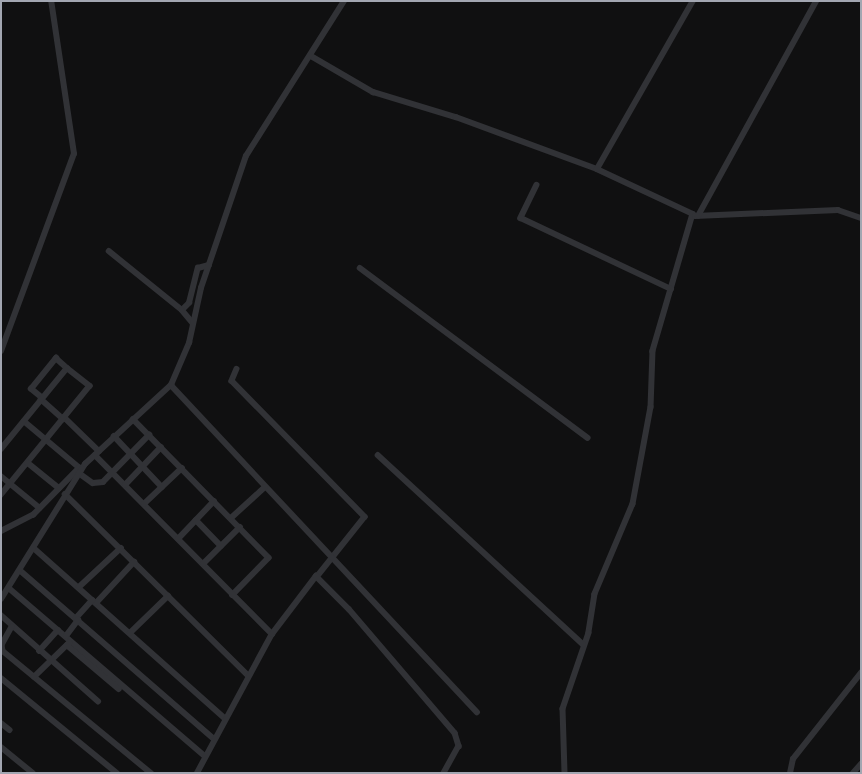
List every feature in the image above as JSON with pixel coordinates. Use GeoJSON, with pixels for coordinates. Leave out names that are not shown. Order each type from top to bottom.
{"type":"FeatureCollection","features":[{"type":"Feature","properties":{"kind":"street"},"geometry":{"type":"LineString","coordinates":[[1,351],[74,154],[51,1]]}},
{"type":"Feature","properties":{"kind":"street"},"geometry":{"type":"LineString","coordinates":[[1,531],[40,508],[114,436],[171,385],[188,344],[192,322],[209,265],[246,156],[344,1]]}},
{"type":"Feature","properties":{"kind":"street"},"geometry":{"type":"LineString","coordinates":[[597,169],[693,1]]}},
{"type":"Feature","properties":{"kind":"street"},"geometry":{"type":"LineString","coordinates":[[564,773],[562,716],[592,620],[595,594],[635,495],[652,397],[652,357],[671,289],[695,216],[816,1]]}},
{"type":"Feature","properties":{"kind":"street"},"geometry":{"type":"LineString","coordinates":[[311,56],[374,92],[456,117],[597,169],[687,208],[695,216],[838,210],[861,218]]}},
{"type":"Feature","properties":{"kind":"street"},"geometry":{"type":"LineString","coordinates":[[536,185],[521,218],[671,289]]}},
{"type":"Feature","properties":{"kind":"street"},"geometry":{"type":"LineString","coordinates":[[109,251],[182,310],[192,322]]}},
{"type":"Feature","properties":{"kind":"street"},"geometry":{"type":"LineString","coordinates":[[182,310],[189,303],[198,268],[209,265]]}},
{"type":"Feature","properties":{"kind":"street"},"geometry":{"type":"LineString","coordinates":[[360,268],[588,438]]}},
{"type":"Feature","properties":{"kind":"street"},"geometry":{"type":"LineString","coordinates":[[1,495],[28,463],[46,440],[64,418],[90,386],[56,358],[31,389],[64,418],[112,472],[272,634]]}},
{"type":"Feature","properties":{"kind":"street"},"geometry":{"type":"LineString","coordinates":[[1,449],[67,368]]}},
{"type":"Feature","properties":{"kind":"street"},"geometry":{"type":"LineString","coordinates":[[197,773],[248,675],[272,634],[305,586],[318,576],[334,558],[365,516],[232,381],[237,369]]}},
{"type":"Feature","properties":{"kind":"street"},"geometry":{"type":"LineString","coordinates":[[171,385],[264,488],[334,558],[477,712]]}},
{"type":"Feature","properties":{"kind":"street"},"geometry":{"type":"LineString","coordinates":[[134,419],[270,560],[233,595]]}},
{"type":"Feature","properties":{"kind":"street"},"geometry":{"type":"LineString","coordinates":[[24,421],[81,468],[94,483],[103,482],[149,435]]}},
{"type":"Feature","properties":{"kind":"street"},"geometry":{"type":"LineString","coordinates":[[114,436],[162,487]]}},
{"type":"Feature","properties":{"kind":"street"},"geometry":{"type":"LineString","coordinates":[[124,484],[161,448]]}},
{"type":"Feature","properties":{"kind":"street"},"geometry":{"type":"LineString","coordinates":[[378,455],[584,644]]}},
{"type":"Feature","properties":{"kind":"street"},"geometry":{"type":"LineString","coordinates":[[28,463],[59,488]]}},
{"type":"Feature","properties":{"kind":"street"},"geometry":{"type":"LineString","coordinates":[[1,598],[35,549],[81,468]]}},
{"type":"Feature","properties":{"kind":"street"},"geometry":{"type":"LineString","coordinates":[[144,504],[182,468]]}},
{"type":"Feature","properties":{"kind":"street"},"geometry":{"type":"LineString","coordinates":[[1,476],[40,508]]}},
{"type":"Feature","properties":{"kind":"street"},"geometry":{"type":"LineString","coordinates":[[231,518],[264,488]]}},
{"type":"Feature","properties":{"kind":"street"},"geometry":{"type":"LineString","coordinates":[[65,494],[248,675]]}},
{"type":"Feature","properties":{"kind":"street"},"geometry":{"type":"LineString","coordinates":[[178,539],[214,501]]}},
{"type":"Feature","properties":{"kind":"street"},"geometry":{"type":"LineString","coordinates":[[196,520],[222,546]]}},
{"type":"Feature","properties":{"kind":"street"},"geometry":{"type":"LineString","coordinates":[[204,564],[240,527]]}},
{"type":"Feature","properties":{"kind":"street"},"geometry":{"type":"LineString","coordinates":[[79,588],[121,548]]}},
{"type":"Feature","properties":{"kind":"street"},"geometry":{"type":"LineString","coordinates":[[35,549],[225,718]]}},
{"type":"Feature","properties":{"kind":"street"},"geometry":{"type":"LineString","coordinates":[[66,636],[77,619],[134,562]]}},
{"type":"Feature","properties":{"kind":"street"},"geometry":{"type":"LineString","coordinates":[[21,570],[214,739]]}},
{"type":"Feature","properties":{"kind":"street"},"geometry":{"type":"LineString","coordinates":[[318,576],[456,733],[459,746],[444,773]]}},
{"type":"Feature","properties":{"kind":"street"},"geometry":{"type":"LineString","coordinates":[[5,590],[66,636],[70,643],[119,689]]}},
{"type":"Feature","properties":{"kind":"street"},"geometry":{"type":"LineString","coordinates":[[130,633],[168,596]]}},
{"type":"Feature","properties":{"kind":"street"},"geometry":{"type":"LineString","coordinates":[[1,615],[39,651],[98,701]]}},
{"type":"Feature","properties":{"kind":"street"},"geometry":{"type":"LineString","coordinates":[[12,627],[2,650],[151,773]]}},
{"type":"Feature","properties":{"kind":"street"},"geometry":{"type":"LineString","coordinates":[[39,651],[58,630]]}},
{"type":"Feature","properties":{"kind":"street"},"geometry":{"type":"LineString","coordinates":[[34,677],[70,643]]}},
{"type":"Feature","properties":{"kind":"street"},"geometry":{"type":"LineString","coordinates":[[70,643],[205,756]]}},
{"type":"Feature","properties":{"kind":"street"},"geometry":{"type":"LineString","coordinates":[[790,773],[793,759],[861,673]]}},
{"type":"Feature","properties":{"kind":"street"},"geometry":{"type":"LineString","coordinates":[[1,678],[117,773]]}},
{"type":"Feature","properties":{"kind":"street"},"geometry":{"type":"LineString","coordinates":[[1,723],[10,730]]}},
{"type":"Feature","properties":{"kind":"street"},"geometry":{"type":"LineString","coordinates":[[1,747],[33,773]]}},
{"type":"Feature","properties":{"kind":"street"},"geometry":{"type":"LineString","coordinates":[[853,773],[861,764]]}}]}
